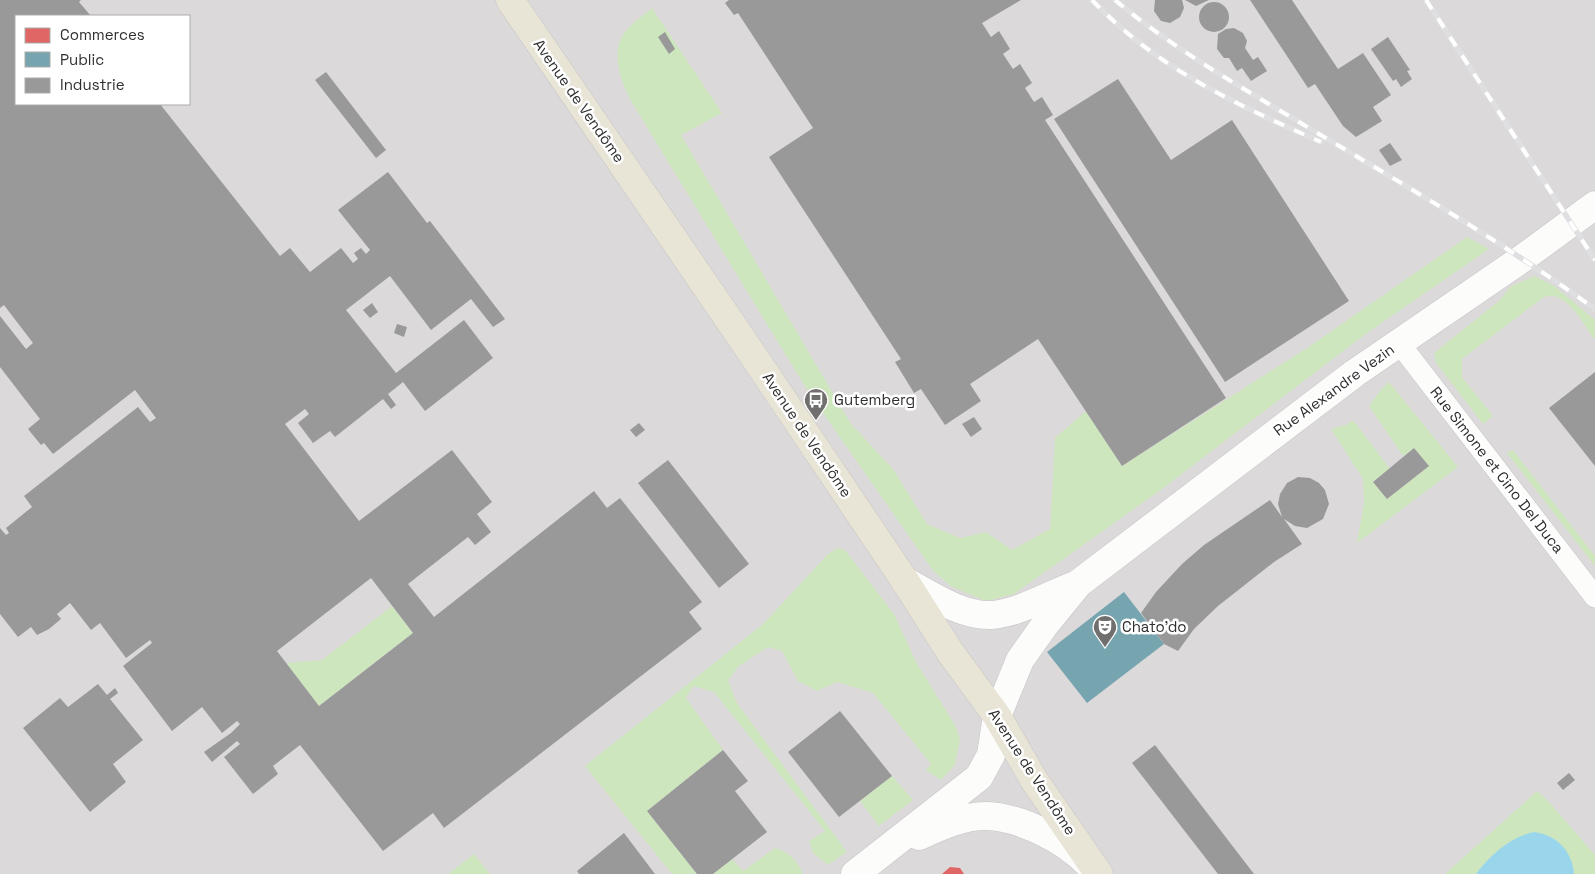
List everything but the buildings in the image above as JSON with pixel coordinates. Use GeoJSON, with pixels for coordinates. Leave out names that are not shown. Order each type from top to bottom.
{"type":"FeatureCollection","features":[{"type":"Feature","properties":{"kind":"main road","name":"Avenue de Vendôme"},"geometry":{"type":"LineString","coordinates":[[510,0],[689,260],[960,666],[997,716],[1034,780],[1098,874]]}},
{"type":"Feature","properties":{"kind":"street","name":"Rue Alexandre Vezin"},"geometry":{"type":"LineString","coordinates":[[855,874],[979,777],[991,755],[997,716],[1020,660],[1044,626],[1079,583],[1348,378],[1523,258],[1595,205]]}},
{"type":"Feature","properties":{"kind":"street","name":"Rue Simone et Cino Del Duca"},"geometry":{"type":"LineString","coordinates":[[1399,343],[1595,597]]}},
{"type":"Feature","properties":{"kind":"street","name":"Rue Alexandre Vezin"},"geometry":{"type":"LineString","coordinates":[[905,581],[955,608],[990,615],[1007,613],[1079,583]]}},
{"type":"Feature","properties":{"kind":"street"},"geometry":{"type":"LineString","coordinates":[[885,850],[952,822],[984,816],[1016,820],[1049,836],[1087,862],[1098,874]]}},
{"type":"Feature","properties":{"kind":"shaded area"},"geometry":{"type":"Polygon","coordinates":[[[0,0],[1595,0],[1595,874],[0,874],[0,0]]]}},
{"type":"Feature","properties":{"kind":"green space"},"geometry":{"type":"Polygon","coordinates":[[[652,8],[722,113],[681,135],[851,424],[893,469],[927,524],[960,538],[986,532],[1012,550],[1050,529],[1055,438],[1086,411],[1122,466],[1307,348],[1467,237],[1489,249],[1367,333],[1158,492],[1014,594],[986,601],[952,587],[934,572],[809,393],[631,101],[618,66],[618,47],[629,28],[652,8]]]}},
{"type":"Feature","properties":{"kind":"green space"},"geometry":{"type":"Polygon","coordinates":[[[1534,276],[1553,285],[1595,320],[1595,340],[1567,303],[1560,298],[1544,297],[1462,359],[1462,377],[1493,416],[1483,424],[1436,363],[1434,353],[1500,300],[1510,287],[1534,276]]]}},
{"type":"Feature","properties":{"kind":"green space"},"geometry":{"type":"Polygon","coordinates":[[[1389,382],[1458,467],[1357,543],[1364,503],[1363,479],[1331,429],[1346,425],[1353,420],[1390,469],[1373,482],[1387,499],[1429,466],[1414,448],[1403,456],[1369,406],[1382,388],[1389,382]]]}},
{"type":"Feature","properties":{"kind":"green space"},"geometry":{"type":"Polygon","coordinates":[[[1513,450],[1595,556],[1595,566],[1507,453],[1513,450]]]}},
{"type":"Feature","properties":{"kind":"green space"},"geometry":{"type":"Polygon","coordinates":[[[838,548],[845,550],[894,614],[916,662],[955,725],[960,739],[955,765],[941,780],[926,770],[931,764],[873,693],[837,682],[817,691],[798,681],[782,651],[768,647],[739,666],[728,680],[737,703],[847,852],[828,865],[813,853],[809,841],[825,831],[714,692],[693,686],[686,698],[723,750],[647,811],[697,874],[672,874],[585,766],[763,624],[828,554],[838,548]]]}},
{"type":"Feature","properties":{"kind":"green space"},"geometry":{"type":"Polygon","coordinates":[[[392,606],[413,633],[319,706],[286,663],[322,660],[392,606]]]}},
{"type":"Feature","properties":{"kind":"green space"},"geometry":{"type":"Polygon","coordinates":[[[892,776],[913,800],[879,826],[860,801],[892,776]]]}},
{"type":"Feature","properties":{"kind":"green space"},"geometry":{"type":"Polygon","coordinates":[[[1537,791],[1549,802],[1595,855],[1595,874],[1445,874],[1537,791]]]}},
{"type":"Feature","properties":{"kind":"green space"},"geometry":{"type":"Polygon","coordinates":[[[775,848],[780,849],[792,858],[803,874],[713,874],[732,859],[743,871],[775,848]]]}},
{"type":"Feature","properties":{"kind":"green space"},"geometry":{"type":"Polygon","coordinates":[[[474,854],[490,874],[448,874],[474,854]]]}},
{"type":"Feature","properties":{"kind":"water"},"geometry":{"type":"Polygon","coordinates":[[[1534,832],[1550,837],[1567,851],[1574,874],[1476,874],[1488,860],[1509,842],[1534,832]]]}},
{"type":"Feature","properties":{"kind":"railway"},"geometry":{"type":"LineString","coordinates":[[1092,0],[1144,46],[1199,83],[1228,99],[1321,142]]}},
{"type":"Feature","properties":{"kind":"railway"},"geometry":{"type":"LineString","coordinates":[[1115,0],[1138,19],[1187,53],[1457,217],[1595,309]]}},
{"type":"Feature","properties":{"kind":"railway"},"geometry":{"type":"LineString","coordinates":[[1426,0],[1595,260]]}},
{"type":"Feature","properties":{"kind":"place","name":"Gutemberg"},"geometry":{"type":"Point","coordinates":[816,421]}},
{"type":"Feature","properties":{"kind":"place","name":"Chato'do"},"geometry":{"type":"Point","coordinates":[1105,648]}}]}
